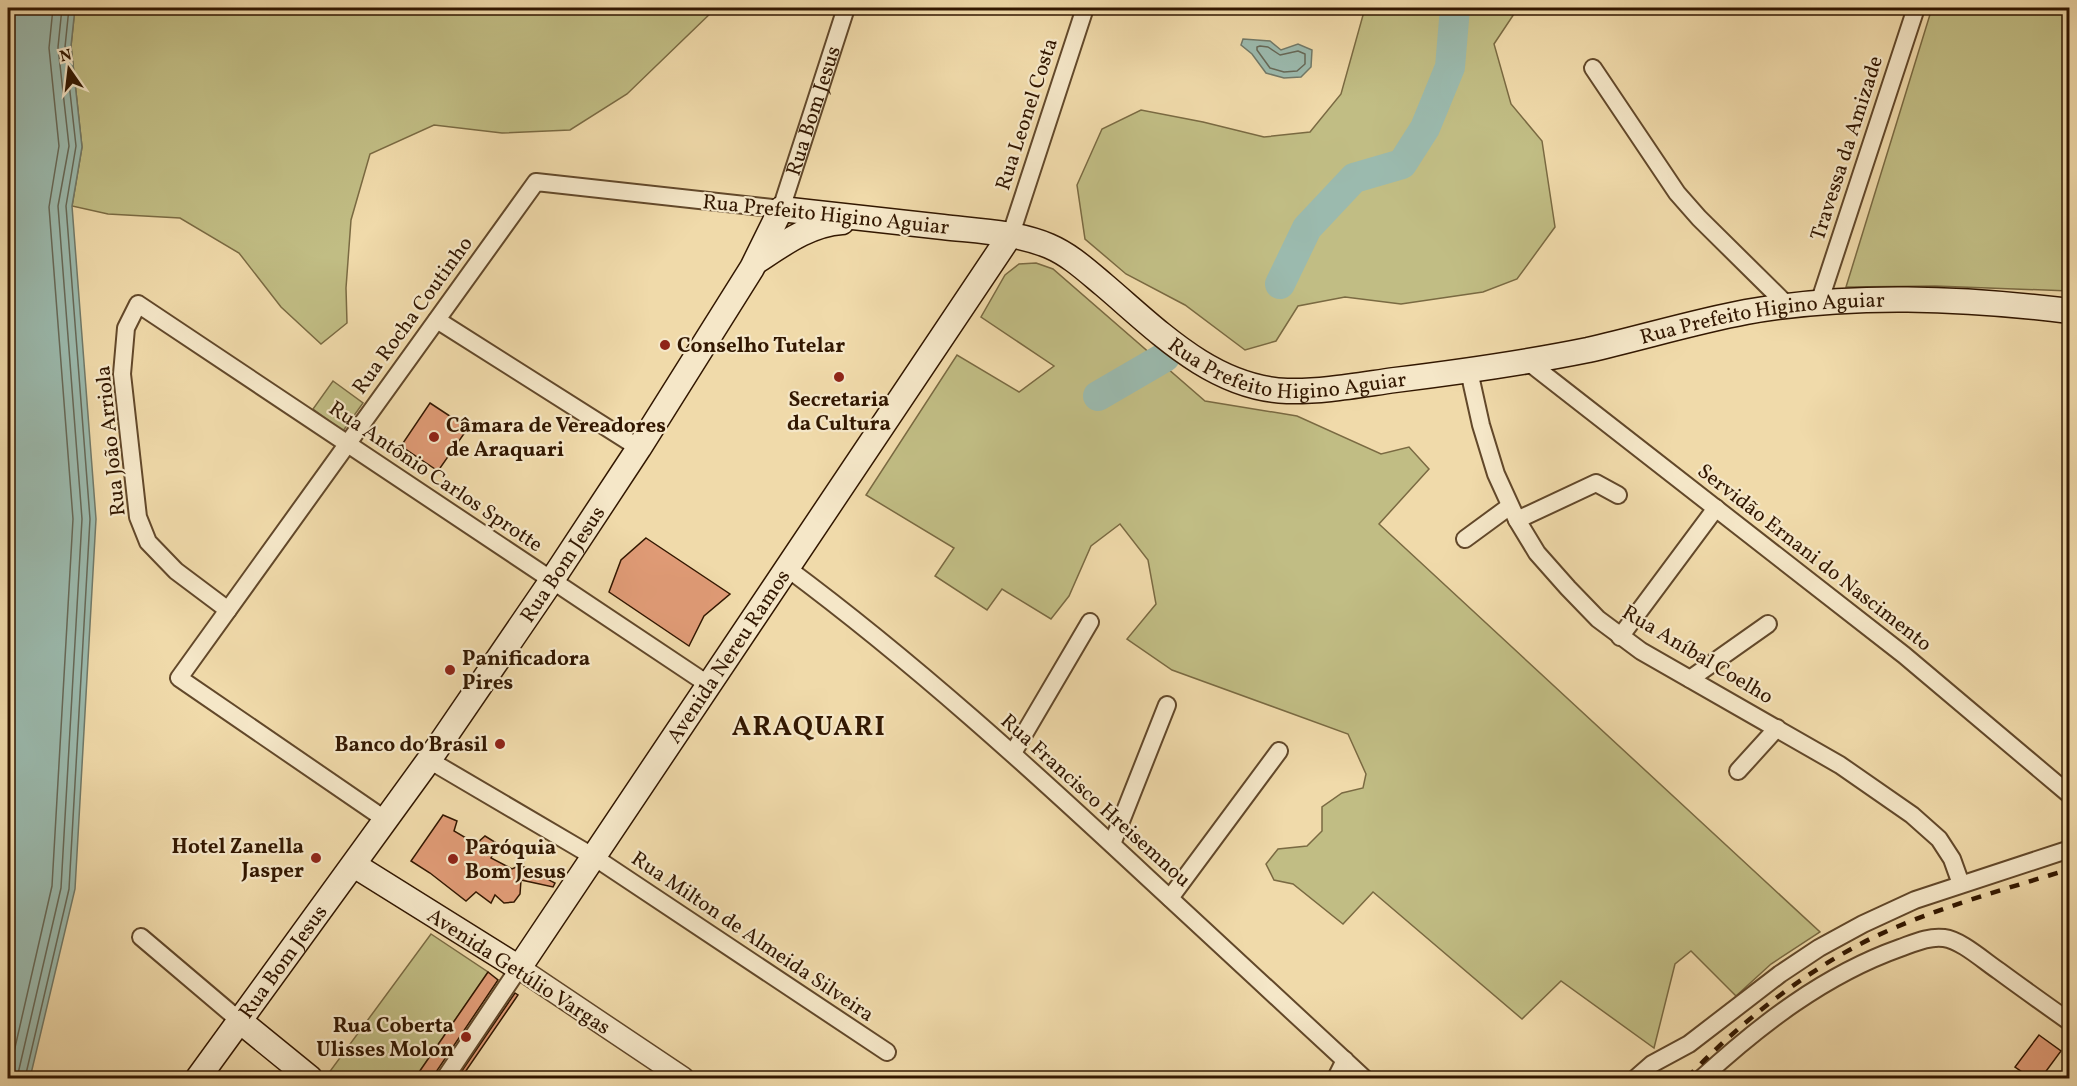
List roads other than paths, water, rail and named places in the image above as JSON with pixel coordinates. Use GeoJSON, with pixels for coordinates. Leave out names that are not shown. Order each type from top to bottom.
{"type":"FeatureCollection","features":[{"type":"Feature","properties":{"kind":"main road","name":"Rua Prefeito Higino Aguiar"},"geometry":{"type":"LineString","coordinates":[[781,209],[1011,234],[1048,246],[1072,258],[1180,349],[1204,365],[1252,386],[1284,391],[1316,390],[1469,371],[1589,350],[1712,320],[1788,306],[1819,303],[1954,301],[2070,311]]}},
{"type":"Feature","properties":{"kind":"main road","name":"Rua Bom Jesus"},"geometry":{"type":"LineString","coordinates":[[198,1078],[429,760],[552,580],[639,448],[756,262],[781,209]]}},
{"type":"Feature","properties":{"kind":"main road"},"geometry":{"type":"LineString","coordinates":[[756,262],[790,239],[812,229],[834,222],[878,219]]}},
{"type":"Feature","properties":{"kind":"main road","name":"Avenida Nereu Ramos"},"geometry":{"type":"LineString","coordinates":[[519,968],[1011,234]]}},
{"type":"Feature","properties":{"kind":"main road","name":"Avenida Getúlio Vargas"},"geometry":{"type":"LineString","coordinates":[[354,865],[519,968]]}},
{"type":"Feature","properties":{"kind":"main road"},"geometry":{"type":"LineString","coordinates":[[240,1021],[310,1078]]}},
{"type":"Feature","properties":{"kind":"street","name":"Rua Bom Jesus"},"geometry":{"type":"LineString","coordinates":[[781,209],[846,8]]}},
{"type":"Feature","properties":{"kind":"street","name":"Rua Leonel Costa"},"geometry":{"type":"LineString","coordinates":[[1011,234],[1085,8]]}},
{"type":"Feature","properties":{"kind":"street","name":"Travessa da Amizade"},"geometry":{"type":"LineString","coordinates":[[1819,303],[1916,8]]}},
{"type":"Feature","properties":{"kind":"street"},"geometry":{"type":"LineString","coordinates":[[1593,68],[1677,193],[1699,218],[1788,306]]}},
{"type":"Feature","properties":{"kind":"street","name":"Rua Prefeito Higino Aguiar"},"geometry":{"type":"LineString","coordinates":[[536,182],[781,209]]}},
{"type":"Feature","properties":{"kind":"street","name":"Rua Rocha Coutinho"},"geometry":{"type":"LineString","coordinates":[[386,820],[179,678],[536,182]]}},
{"type":"Feature","properties":{"kind":"street","name":"Rua Antônio Carlos Sprotte"},"geometry":{"type":"LineString","coordinates":[[138,304],[709,685]]}},
{"type":"Feature","properties":{"kind":"street","name":"Rua João Arriola"},"geometry":{"type":"LineString","coordinates":[[138,304],[126,328],[123,374],[138,517],[148,542],[176,571],[228,610]]}},
{"type":"Feature","properties":{"kind":"street"},"geometry":{"type":"LineString","coordinates":[[436,320],[639,448]]}},
{"type":"Feature","properties":{"kind":"street","name":"Servidão Ernani do Nascimento"},"geometry":{"type":"LineString","coordinates":[[1527,361],[1904,655],[2070,795]]}},
{"type":"Feature","properties":{"kind":"street","name":"Rua Aníbal Coelho"},"geometry":{"type":"LineString","coordinates":[[1469,371],[1481,425],[1496,474],[1514,513],[1537,553],[1598,619],[1620,637],[1690,680],[1777,728],[1860,778],[1912,815],[1939,839],[1952,859],[1961,884]]}},
{"type":"Feature","properties":{"kind":"street"},"geometry":{"type":"LineString","coordinates":[[1465,539],[1514,513],[1596,483],[1618,495]]}},
{"type":"Feature","properties":{"kind":"street"},"geometry":{"type":"LineString","coordinates":[[1620,637],[1716,508]]}},
{"type":"Feature","properties":{"kind":"street","name":"Rua Francisco Hreisemnou"},"geometry":{"type":"LineString","coordinates":[[787,568],[880,639],[1013,753],[1364,1078]]}},
{"type":"Feature","properties":{"kind":"street"},"geometry":{"type":"LineString","coordinates":[[1013,753],[1090,622]]}},
{"type":"Feature","properties":{"kind":"street"},"geometry":{"type":"LineString","coordinates":[[1690,680],[1768,624]]}},
{"type":"Feature","properties":{"kind":"street"},"geometry":{"type":"LineString","coordinates":[[1112,844],[1167,705]]}},
{"type":"Feature","properties":{"kind":"street"},"geometry":{"type":"LineString","coordinates":[[1738,771],[1777,728]]}},
{"type":"Feature","properties":{"kind":"street"},"geometry":{"type":"LineString","coordinates":[[1170,897],[1279,751]]}},
{"type":"Feature","properties":{"kind":"street","name":"Rua Milton de Almeida Silveira"},"geometry":{"type":"LineString","coordinates":[[429,760],[594,857],[887,1052]]}},
{"type":"Feature","properties":{"kind":"street"},"geometry":{"type":"LineString","coordinates":[[1636,1078],[1652,1064],[1689,1044],[1780,974],[1819,948],[1873,919],[1915,900],[2070,849]]}},
{"type":"Feature","properties":{"kind":"street"},"geometry":{"type":"LineString","coordinates":[[141,937],[240,1021]]}},
{"type":"Feature","properties":{"kind":"street"},"geometry":{"type":"LineString","coordinates":[[1702,1078],[1732,1050],[1832,978],[1875,957],[1928,938],[1945,938],[1967,949],[2070,1022]]}},
{"type":"Feature","properties":{"kind":"street","name":"Avenida Nereu Ramos"},"geometry":{"type":"LineString","coordinates":[[445,1078],[519,968]]}},
{"type":"Feature","properties":{"kind":"street","name":"Avenida Getúlio Vargas"},"geometry":{"type":"LineString","coordinates":[[519,968],[683,1078]]}},
{"type":"Feature","properties":{"kind":"street"},"geometry":{"type":"LineString","coordinates":[[1336,1078],[1345,1060]]}},
{"type":"Feature","properties":{"kind":"water"},"geometry":{"type":"Polygon","coordinates":[[[8,8],[75,8],[71,46],[82,147],[72,206],[96,519],[75,889],[30,1078],[8,1078],[8,8]]]}},
{"type":"Feature","properties":{"kind":"water"},"geometry":{"type":"Polygon","coordinates":[[[1243,39],[1270,41],[1281,50],[1298,44],[1312,50],[1311,67],[1301,77],[1284,78],[1266,73],[1252,54],[1241,45],[1243,39]]]}},
{"type":"Feature","properties":{"kind":"waterway"},"geometry":{"type":"LineString","coordinates":[[1280,284],[1307,228],[1354,178],[1402,164],[1425,128],[1450,67],[1455,8]]}},
{"type":"Feature","properties":{"kind":"waterway"},"geometry":{"type":"LineString","coordinates":[[1098,396],[1165,357]]}},
{"type":"Feature","properties":{"kind":"railway"},"geometry":{"type":"LineString","coordinates":[[1687,1078],[1750,1019],[1797,983],[1847,951],[1920,918],[2070,869]]}},
{"type":"Feature","properties":{"kind":"place","name":"Conselho Tutelar"},"geometry":{"type":"Point","coordinates":[665,345]}},
{"type":"Feature","properties":{"kind":"place","name":"Secretaria da Cultura"},"geometry":{"type":"Point","coordinates":[839,377]}},
{"type":"Feature","properties":{"kind":"place","name":"Câmara de Vereadores de Araquari"},"geometry":{"type":"Point","coordinates":[434,437]}},
{"type":"Feature","properties":{"kind":"place","name":"Panificadora Pires"},"geometry":{"type":"Point","coordinates":[450,670]}},
{"type":"Feature","properties":{"kind":"place","name":"Banco do Brasil"},"geometry":{"type":"Point","coordinates":[500,744]}},
{"type":"Feature","properties":{"kind":"place","name":"Hotel Zanella Jasper"},"geometry":{"type":"Point","coordinates":[316,858]}},
{"type":"Feature","properties":{"kind":"place","name":"Paróquia Bom Jesus"},"geometry":{"type":"Point","coordinates":[453,859]}},
{"type":"Feature","properties":{"kind":"place","name":"Rua Coberta Ulisses Molon"},"geometry":{"type":"Point","coordinates":[466,1037]}},
{"type":"Feature","properties":{"kind":"district","name":"ARAQUARI"},"geometry":{"type":"Point","coordinates":[809,726]}}]}
